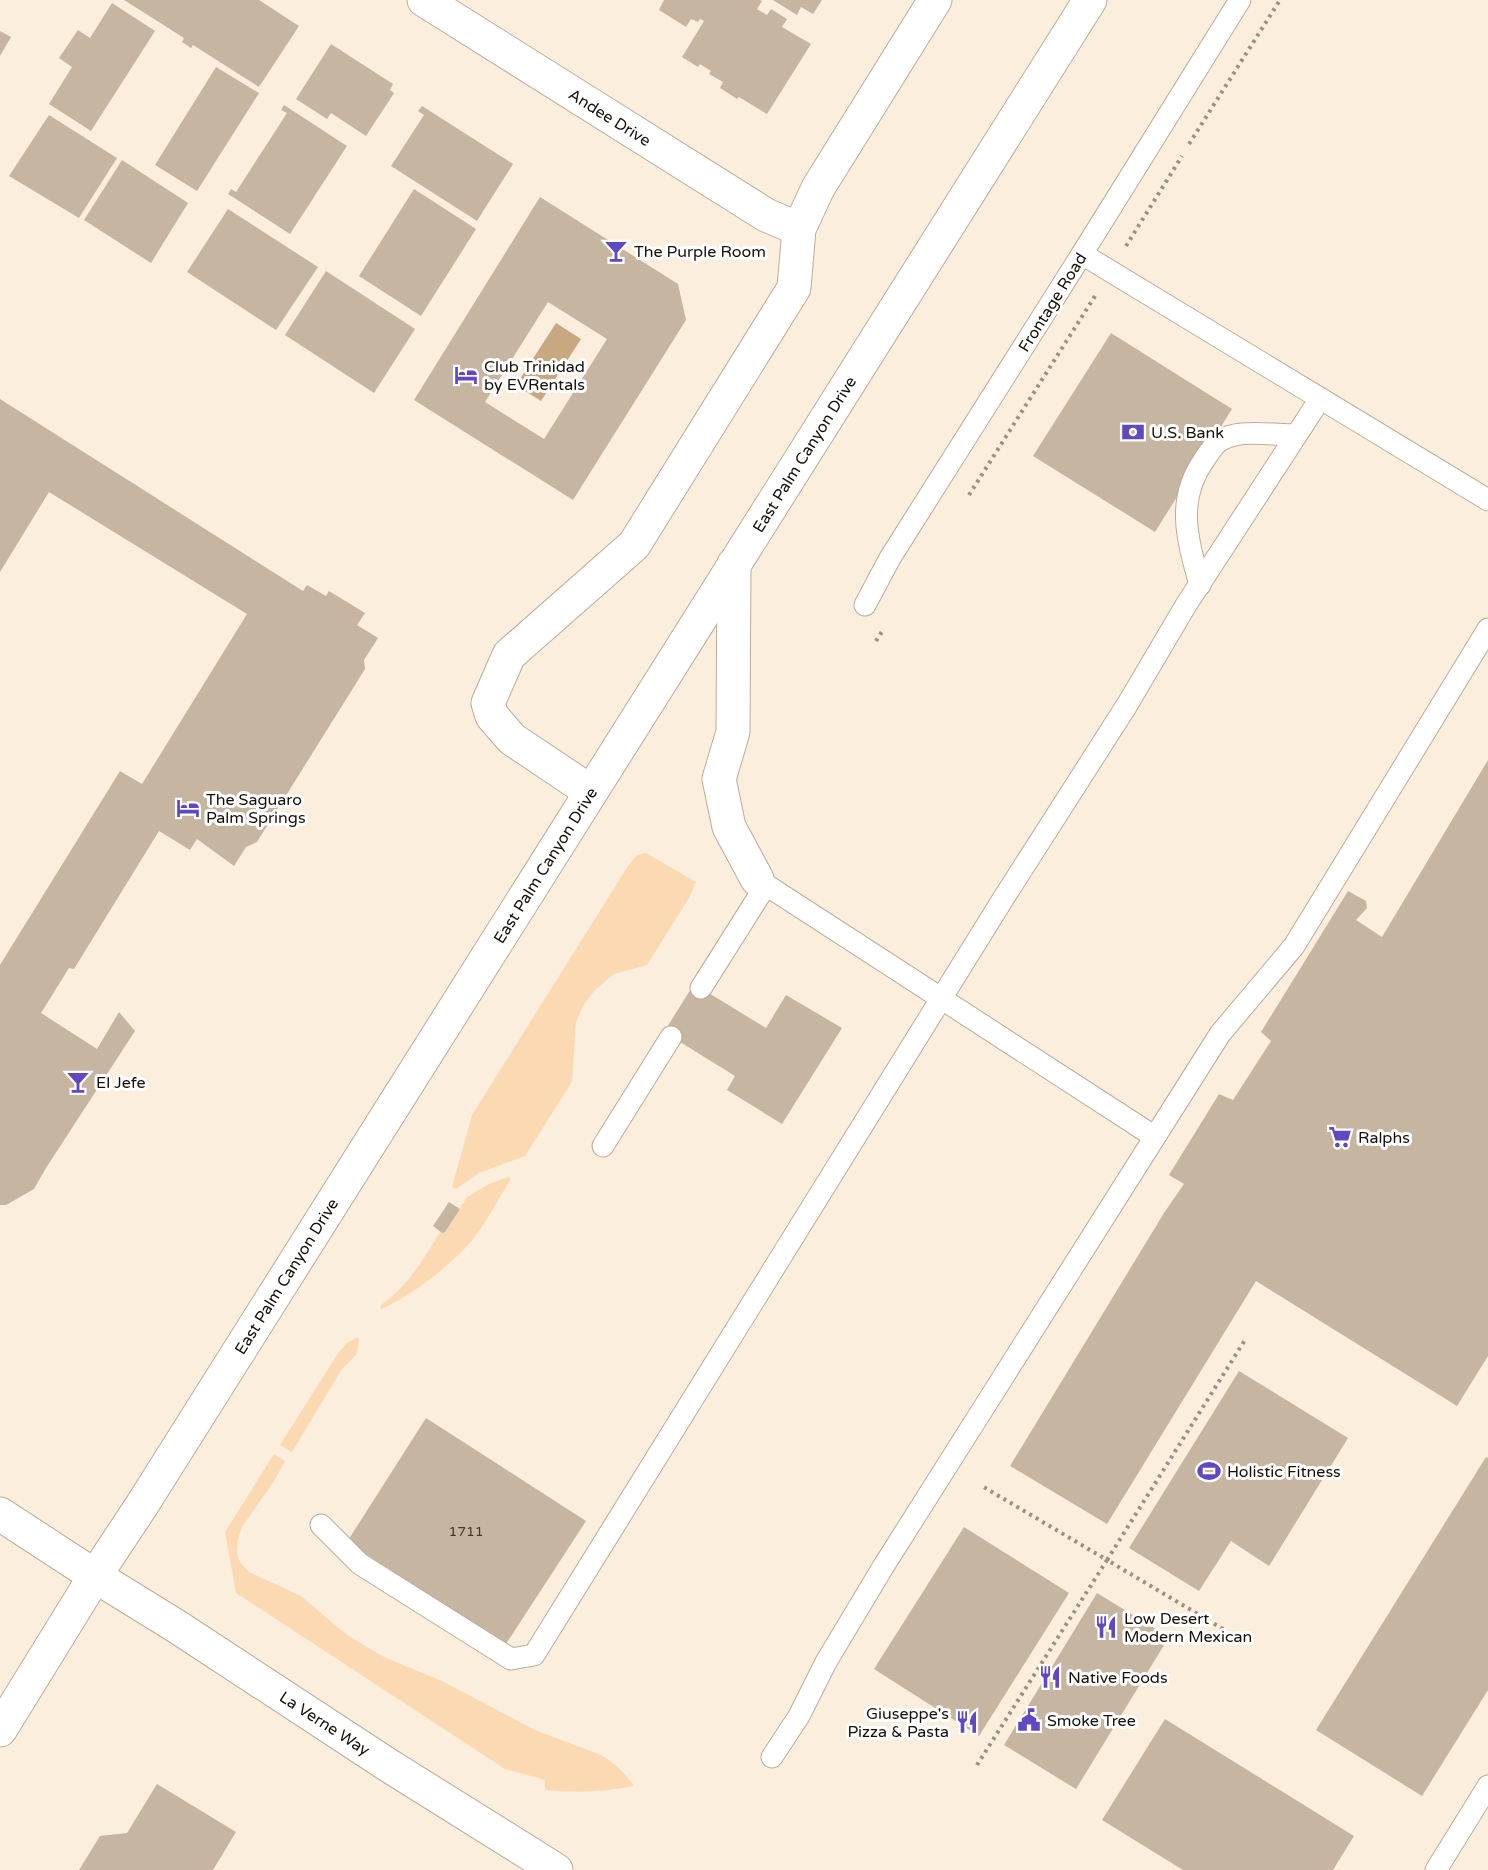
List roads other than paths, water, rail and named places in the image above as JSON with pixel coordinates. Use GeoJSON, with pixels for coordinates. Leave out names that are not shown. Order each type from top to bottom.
{"type":"FeatureCollection","features":[{"type":"Feature","properties":{"kind":"main road","name":"Andee Drive"},"geometry":{"type":"LineString","coordinates":[[424,0],[457,9],[766,215],[799,229]]}},
{"type":"Feature","properties":{"kind":"main road"},"geometry":{"type":"LineString","coordinates":[[591,792],[512,739],[492,716],[488,703],[509,656],[634,545],[794,288],[799,229],[818,188],[935,0]]}},
{"type":"Feature","properties":{"kind":"main road","name":"East Palm Canyon Drive"},"geometry":{"type":"LineString","coordinates":[[0,1730],[95,1575],[142,1504],[1090,0]]}},
{"type":"Feature","properties":{"kind":"main road"},"geometry":{"type":"LineString","coordinates":[[734,564],[734,732],[719,779],[729,827],[761,882]]}},
{"type":"Feature","properties":{"kind":"main road","name":"La Verne Way"},"geometry":{"type":"LineString","coordinates":[[0,1514],[388,1765],[556,1870]]}},
{"type":"Feature","properties":{"kind":"lane","name":"Frontage Road"},"geometry":{"type":"LineString","coordinates":[[866,605],[890,558],[1240,0]]}},
{"type":"Feature","properties":{"kind":"lane"},"geometry":{"type":"LineString","coordinates":[[1082,254],[1488,500]]}},
{"type":"Feature","properties":{"kind":"lane"},"geometry":{"type":"LineString","coordinates":[[321,1525],[360,1564],[511,1659],[534,1655],[1200,585],[1320,399]]}},
{"type":"Feature","properties":{"kind":"lane"},"geometry":{"type":"LineString","coordinates":[[1200,585],[1187,534],[1187,498],[1196,472],[1217,441],[1237,434],[1296,435]]}},
{"type":"Feature","properties":{"kind":"lane"},"geometry":{"type":"LineString","coordinates":[[772,1757],[799,1716],[826,1662],[883,1567],[1220,1034],[1294,946],[1488,630]]}},
{"type":"Feature","properties":{"kind":"lane"},"geometry":{"type":"LineString","coordinates":[[701,988],[761,882],[1155,1137]]}},
{"type":"Feature","properties":{"kind":"lane"},"geometry":{"type":"LineString","coordinates":[[603,1146],[671,1037]]}},
{"type":"Feature","properties":{"kind":"lane"},"geometry":{"type":"LineString","coordinates":[[1436,1870],[1488,1786]]}},
{"type":"Feature","properties":{"kind":"place","name":"The Purple Room"},"geometry":{"type":"Point","coordinates":[616,251]}},
{"type":"Feature","properties":{"kind":"place","name":"Club Trinidad by EVRentals"},"geometry":{"type":"Point","coordinates":[466,375]}},
{"type":"Feature","properties":{"kind":"place","name":"U.S. Bank"},"geometry":{"type":"Point","coordinates":[1133,432]}},
{"type":"Feature","properties":{"kind":"place","name":"The Saguaro Palm Springs"},"geometry":{"type":"Point","coordinates":[188,808]}},
{"type":"Feature","properties":{"kind":"place","name":"El Jefe"},"geometry":{"type":"Point","coordinates":[78,1082]}},
{"type":"Feature","properties":{"kind":"place","name":"Ralphs"},"geometry":{"type":"Point","coordinates":[1340,1137]}},
{"type":"Feature","properties":{"kind":"place","name":"Holistic Fitness"},"geometry":{"type":"Point","coordinates":[1209,1471]}},
{"type":"Feature","properties":{"kind":"place","name":"Low Desert Modern Mexican"},"geometry":{"type":"Point","coordinates":[1106,1627]}},
{"type":"Feature","properties":{"kind":"place","name":"Native Foods"},"geometry":{"type":"Point","coordinates":[1050,1677]}},
{"type":"Feature","properties":{"kind":"place","name":"Smoke Tree"},"geometry":{"type":"Point","coordinates":[1029,1720]}},
{"type":"Feature","properties":{"kind":"place","name":"Giuseppe's Pizza & Pasta"},"geometry":{"type":"Point","coordinates":[967,1722]}}]}
